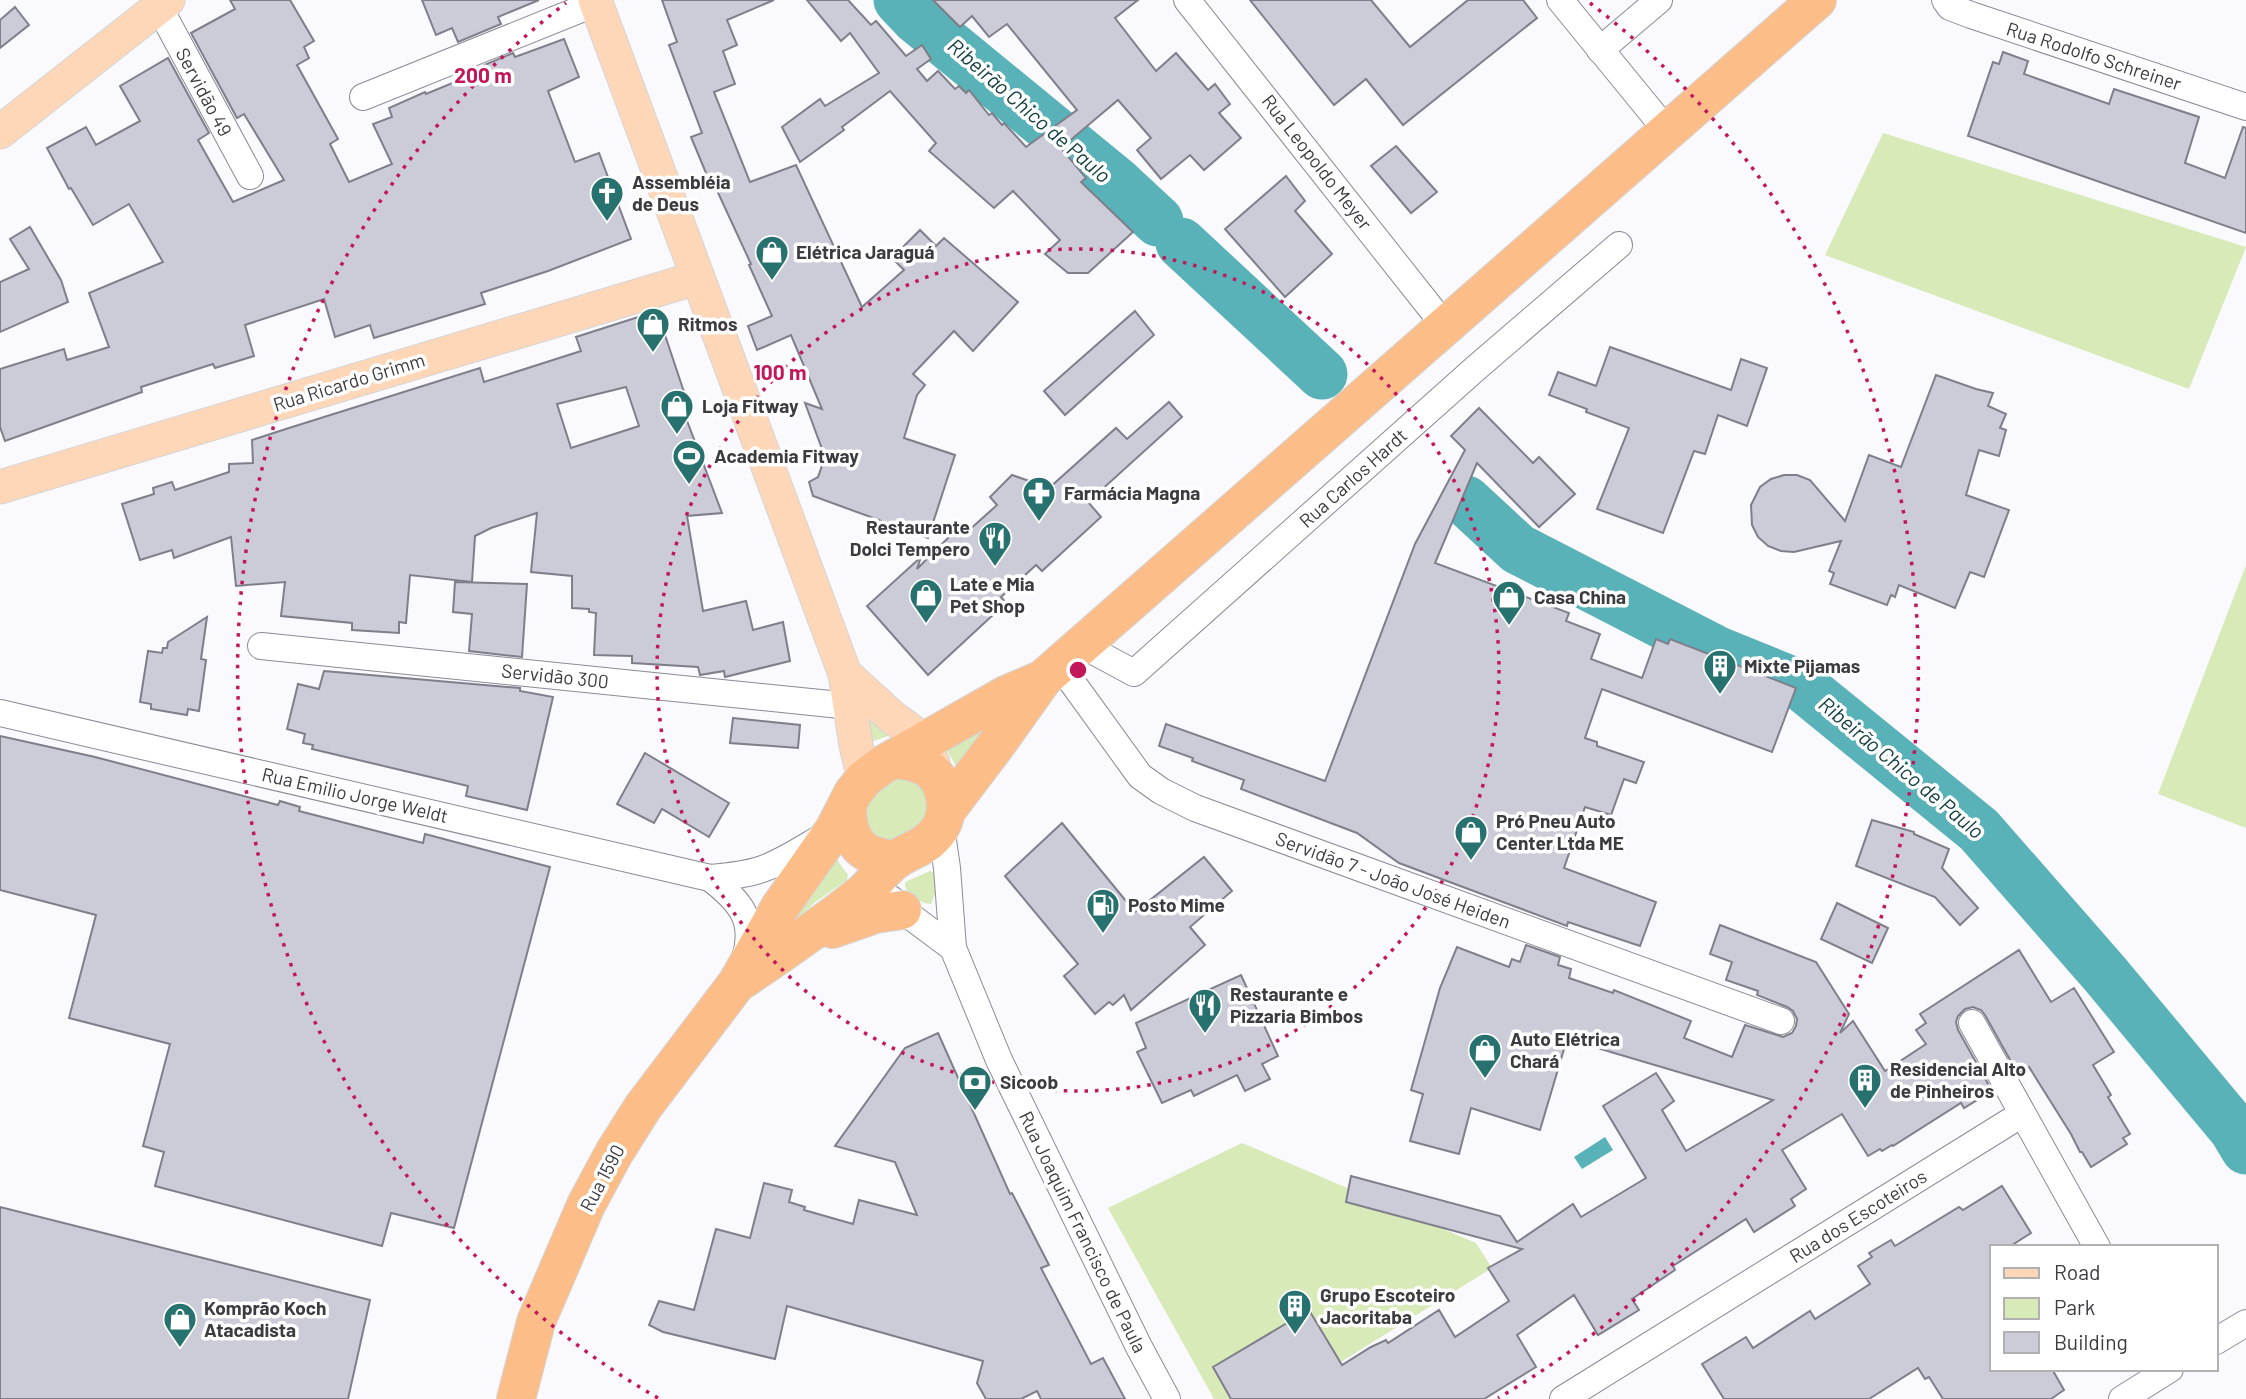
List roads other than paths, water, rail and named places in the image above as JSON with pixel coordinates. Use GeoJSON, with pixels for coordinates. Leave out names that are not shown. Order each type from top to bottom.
{"type":"FeatureCollection","features":[{"type":"Feature","properties":{"kind":"highway"},"geometry":{"type":"LineString","coordinates":[[737,984],[803,939],[862,894],[886,870],[929,841],[942,806],[996,745],[1061,663],[1817,0]]}},
{"type":"Feature","properties":{"kind":"highway"},"geometry":{"type":"LineString","coordinates":[[869,794],[1006,695],[1061,663]]}},
{"type":"Feature","properties":{"kind":"highway"},"geometry":{"type":"LineString","coordinates":[[737,984],[780,907],[869,794],[912,761],[928,768],[942,806]]}},
{"type":"Feature","properties":{"kind":"highway"},"geometry":{"type":"LineString","coordinates":[[869,794],[865,853],[880,859],[886,870]]}},
{"type":"Feature","properties":{"kind":"highway"},"geometry":{"type":"LineString","coordinates":[[803,939],[875,914],[902,911]]}},
{"type":"Feature","properties":{"kind":"highway","name":"Rua 1590"},"geometry":{"type":"LineString","coordinates":[[516,1399],[536,1322],[586,1205],[614,1153],[651,1097],[737,984]]}},
{"type":"Feature","properties":{"kind":"main road"},"geometry":{"type":"LineString","coordinates":[[595,1],[845,674],[869,794]]}},
{"type":"Feature","properties":{"kind":"main road"},"geometry":{"type":"LineString","coordinates":[[0,132],[163,4]]}},
{"type":"Feature","properties":{"kind":"main road","name":"Rua Ricardo Grimm"},"geometry":{"type":"LineString","coordinates":[[0,487],[697,278]]}},
{"type":"Feature","properties":{"kind":"main road"},"geometry":{"type":"LineString","coordinates":[[845,674],[892,717],[913,731],[869,794]]}},
{"type":"Feature","properties":{"kind":"street","name":"Rua Leopoldo Meyer"},"geometry":{"type":"LineString","coordinates":[[1187,0],[1446,326]]}},
{"type":"Feature","properties":{"kind":"street"},"geometry":{"type":"LineString","coordinates":[[1560,0],[1667,131]]}},
{"type":"Feature","properties":{"kind":"street"},"geometry":{"type":"LineString","coordinates":[[1600,50],[1659,0]]}},
{"type":"Feature","properties":{"kind":"street","name":"Rua Rodolfo Schreiner"},"geometry":{"type":"LineString","coordinates":[[1945,0],[1950,6],[1970,15],[2246,107]]}},
{"type":"Feature","properties":{"kind":"street"},"geometry":{"type":"LineString","coordinates":[[363,97],[595,1]]}},
{"type":"Feature","properties":{"kind":"street","name":"Servidão 49"},"geometry":{"type":"LineString","coordinates":[[163,4],[250,176]]}},
{"type":"Feature","properties":{"kind":"street","name":"Rua Carlos Hardt"},"geometry":{"type":"LineString","coordinates":[[1061,663],[1134,673],[1476,368],[1619,245]]}},
{"type":"Feature","properties":{"kind":"street","name":"Servidão 300"},"geometry":{"type":"LineString","coordinates":[[261,646],[850,706]]}},
{"type":"Feature","properties":{"kind":"street","name":"Servidão 7 - João José Heiden"},"geometry":{"type":"LineString","coordinates":[[1061,663],[1140,776],[1161,792],[1195,808],[1781,1021]]}},
{"type":"Feature","properties":{"kind":"street","name":"Rua Emilio Jorge Weldt"},"geometry":{"type":"LineString","coordinates":[[0,713],[710,878],[745,874],[780,862],[869,794]]}},
{"type":"Feature","properties":{"kind":"street","name":"Rua Joaquim Francisco de Paula"},"geometry":{"type":"LineString","coordinates":[[942,806],[953,948],[1005,1072],[1139,1348],[1167,1399]]}},
{"type":"Feature","properties":{"kind":"street"},"geometry":{"type":"LineString","coordinates":[[886,870],[902,911],[953,948]]}},
{"type":"Feature","properties":{"kind":"street","name":"Rua Emilio Jorge Weldt"},"geometry":{"type":"LineString","coordinates":[[710,878],[734,899],[750,931],[748,950],[737,984]]}},
{"type":"Feature","properties":{"kind":"street"},"geometry":{"type":"LineString","coordinates":[[1972,1023],[2096,1245]]}},
{"type":"Feature","properties":{"kind":"street","name":"Rua dos Escoteiros"},"geometry":{"type":"LineString","coordinates":[[1563,1399],[2022,1114]]}},
{"type":"Feature","properties":{"kind":"street"},"geometry":{"type":"LineString","coordinates":[[2218,1340],[2246,1323]]}},
{"type":"Feature","properties":{"kind":"street"},"geometry":{"type":"LineString","coordinates":[[2122,1399],[2166,1371]]}},
{"type":"Feature","properties":{"kind":"water"},"geometry":{"type":"Polygon","coordinates":[[[1605,1137],[1613,1150],[1582,1169],[1574,1157],[1605,1137]]]}},
{"type":"Feature","properties":{"kind":"waterway","name":"Ribeirão Chico de Paulo"},"geometry":{"type":"LineString","coordinates":[[899,0],[916,18],[1116,182],[1158,221]]}},
{"type":"Feature","properties":{"kind":"waterway","name":"Ribeirão Chico de Paulo"},"geometry":{"type":"LineString","coordinates":[[1181,243],[1322,374]]}},
{"type":"Feature","properties":{"kind":"waterway","name":"Ribeirão Chico de Paulo"},"geometry":{"type":"LineString","coordinates":[[1466,501],[1518,549],[1716,651],[1802,686],[1979,830],[2105,974],[2234,1129],[2246,1149]]}},
{"type":"Feature","properties":{"kind":"place","name":"Assembléia de Deus"},"geometry":{"type":"Point","coordinates":[607,223]}},
{"type":"Feature","properties":{"kind":"place","name":"Elétrica Jaraguá"},"geometry":{"type":"Point","coordinates":[772,282]}},
{"type":"Feature","properties":{"kind":"place","name":"Ritmos"},"geometry":{"type":"Point","coordinates":[653,354]}},
{"type":"Feature","properties":{"kind":"place","name":"Loja Fitway"},"geometry":{"type":"Point","coordinates":[677,436]}},
{"type":"Feature","properties":{"kind":"place","name":"Academia Fitway"},"geometry":{"type":"Point","coordinates":[689,486]}},
{"type":"Feature","properties":{"kind":"place","name":"Farmácia Magna"},"geometry":{"type":"Point","coordinates":[1039,523]}},
{"type":"Feature","properties":{"kind":"place","name":"Restaurante Dolci Tempero"},"geometry":{"type":"Point","coordinates":[995,568]}},
{"type":"Feature","properties":{"kind":"place","name":"Late e Mia Pet Shop"},"geometry":{"type":"Point","coordinates":[926,625]}},
{"type":"Feature","properties":{"kind":"place","name":"Casa China"},"geometry":{"type":"Point","coordinates":[1509,627]}},
{"type":"Feature","properties":{"kind":"place","name":"Mixte Pijamas"},"geometry":{"type":"Point","coordinates":[1720,696]}},
{"type":"Feature","properties":{"kind":"place","name":"Pró Pneu Auto Center Ltda ME"},"geometry":{"type":"Point","coordinates":[1471,862]}},
{"type":"Feature","properties":{"kind":"place","name":"Posto Mime"},"geometry":{"type":"Point","coordinates":[1103,935]}},
{"type":"Feature","properties":{"kind":"place","name":"Restaurante e Pizzaria Bimbos"},"geometry":{"type":"Point","coordinates":[1205,1035]}},
{"type":"Feature","properties":{"kind":"place","name":"Auto Elétrica Chará"},"geometry":{"type":"Point","coordinates":[1485,1080]}},
{"type":"Feature","properties":{"kind":"place","name":"Residencial Alto de Pinheiros"},"geometry":{"type":"Point","coordinates":[1865,1110]}},
{"type":"Feature","properties":{"kind":"place","name":"Sicoob"},"geometry":{"type":"Point","coordinates":[975,1112]}},
{"type":"Feature","properties":{"kind":"place","name":"Grupo Escoteiro Jacoritaba"},"geometry":{"type":"Point","coordinates":[1295,1336]}},
{"type":"Feature","properties":{"kind":"place","name":"Komprão Koch Atacadista"},"geometry":{"type":"Point","coordinates":[180,1349]}}]}
